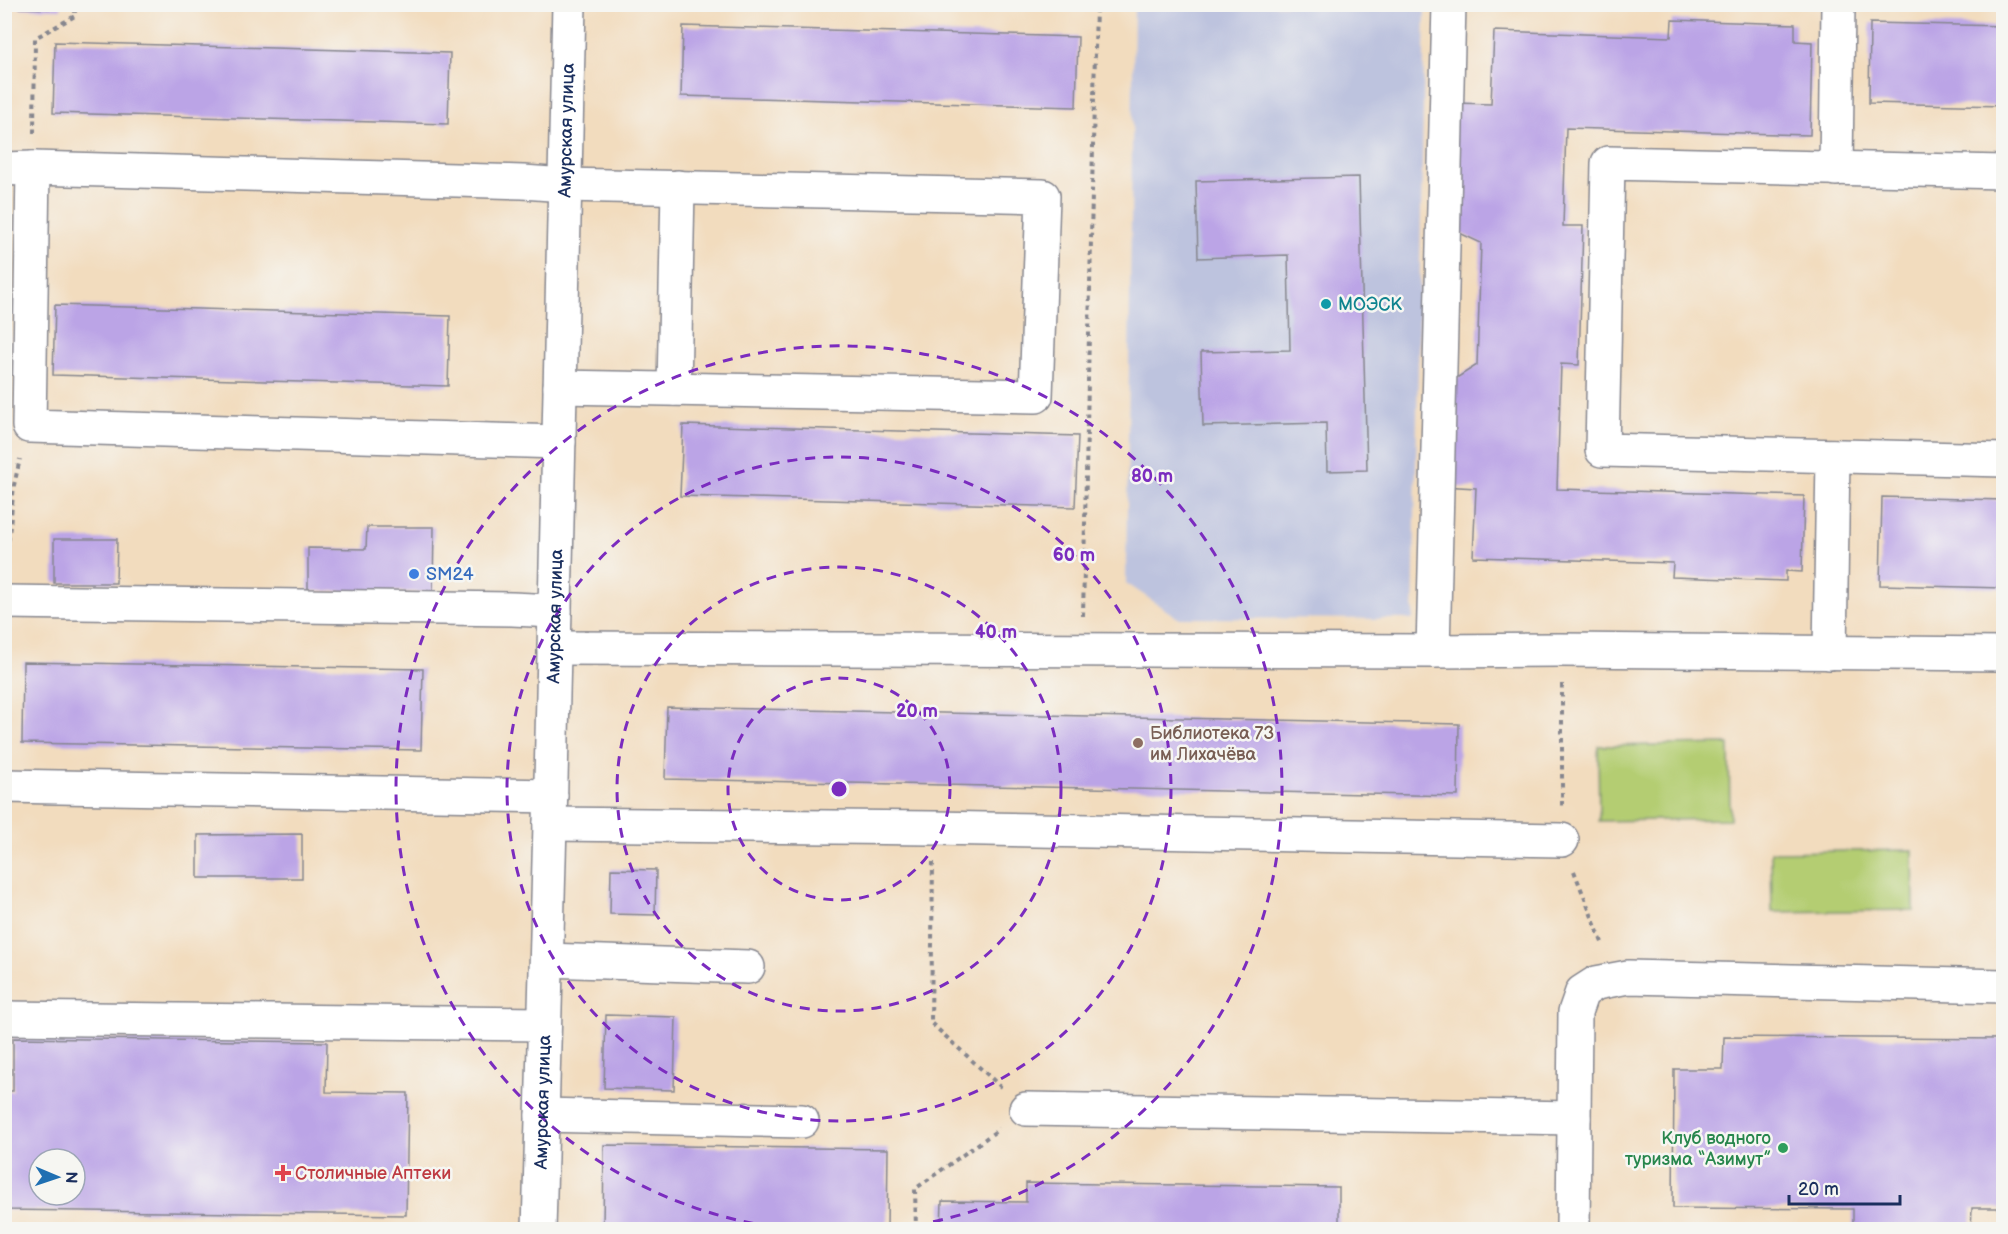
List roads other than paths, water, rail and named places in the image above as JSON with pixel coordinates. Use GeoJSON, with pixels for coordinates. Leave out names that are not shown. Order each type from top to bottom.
{"type":"FeatureCollection","features":[{"type":"Feature","properties":{"kind":"street","name":"Амурская улица"},"geometry":{"type":"LineString","coordinates":[[539,1230],[569,4]]}},
{"type":"Feature","properties":{"kind":"street"},"geometry":{"type":"LineString","coordinates":[[1433,651],[1449,4]]}},
{"type":"Feature","properties":{"kind":"street"},"geometry":{"type":"LineString","coordinates":[[1836,169],[1838,4]]}},
{"type":"Feature","properties":{"kind":"street"},"geometry":{"type":"LineString","coordinates":[[2004,172],[1608,163],[1602,450],[2004,460]]}},
{"type":"Feature","properties":{"kind":"street"},"geometry":{"type":"LineString","coordinates":[[559,442],[28,426],[19,168],[565,185],[1043,196],[1036,396],[560,387]]}},
{"type":"Feature","properties":{"kind":"street"},"geometry":{"type":"LineString","coordinates":[[674,389],[678,187]]}},
{"type":"Feature","properties":{"kind":"street"},"geometry":{"type":"LineString","coordinates":[[1830,653],[1833,456]]}},
{"type":"Feature","properties":{"kind":"street"},"geometry":{"type":"LineString","coordinates":[[4,602],[555,611]]}},
{"type":"Feature","properties":{"kind":"street"},"geometry":{"type":"LineString","coordinates":[[554,648],[1562,650],[2004,654]]}},
{"type":"Feature","properties":{"kind":"street"},"geometry":{"type":"LineString","coordinates":[[4,786],[934,828],[1562,840]]}},
{"type":"Feature","properties":{"kind":"street"},"geometry":{"type":"LineString","coordinates":[[547,960],[748,967]]}},
{"type":"Feature","properties":{"kind":"street"},"geometry":{"type":"LineString","coordinates":[[1573,1230],[1575,1012],[1582,992],[1596,983],[1628,977],[2004,986]]}},
{"type":"Feature","properties":{"kind":"street"},"geometry":{"type":"LineString","coordinates":[[4,1018],[543,1024]]}},
{"type":"Feature","properties":{"kind":"street"},"geometry":{"type":"LineString","coordinates":[[1026,1109],[1574,1118]]}},
{"type":"Feature","properties":{"kind":"street"},"geometry":{"type":"LineString","coordinates":[[542,1115],[802,1121]]}},
{"type":"Feature","properties":{"kind":"place","name":"МОЭСК"},"geometry":{"type":"Point","coordinates":[1326,304]}},
{"type":"Feature","properties":{"kind":"place","name":"SM24"},"geometry":{"type":"Point","coordinates":[414,574]}},
{"type":"Feature","properties":{"kind":"place","name":"Библиотека 73 им Лихачёва"},"geometry":{"type":"Point","coordinates":[1138,743]}},
{"type":"Feature","properties":{"kind":"place","name":"Клуб водного туризма “Азимут”"},"geometry":{"type":"Point","coordinates":[1783,1148]}},
{"type":"Feature","properties":{"kind":"place","name":"Столичные Аптеки"},"geometry":{"type":"Point","coordinates":[283,1173]}}]}
